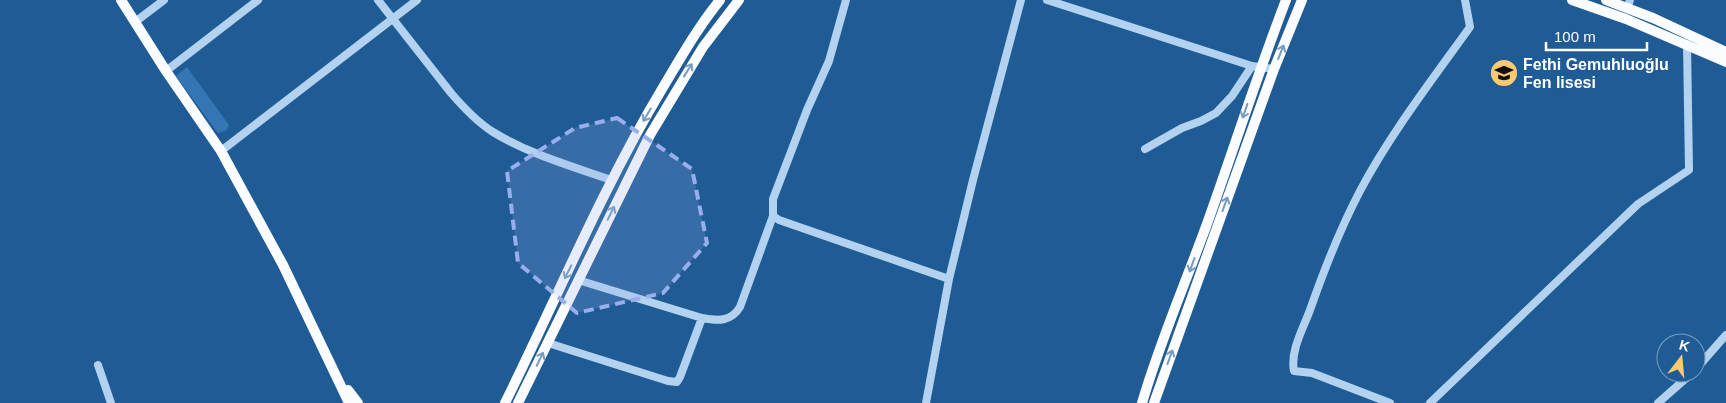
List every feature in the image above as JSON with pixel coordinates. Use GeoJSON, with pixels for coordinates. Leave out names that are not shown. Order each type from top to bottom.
{"type":"FeatureCollection","features":[{"type":"Feature","properties":{"kind":"main road"},"geometry":{"type":"LineString","coordinates":[[121,0],[166,71],[221,151],[283,265],[349,403]]}},
{"type":"Feature","properties":{"kind":"main road"},"geometry":{"type":"LineString","coordinates":[[505,403],[611,180],[635,135],[676,65],[720,0]]}},
{"type":"Feature","properties":{"kind":"main road"},"geometry":{"type":"LineString","coordinates":[[518,403],[650,135],[703,48],[739,0]]}},
{"type":"Feature","properties":{"kind":"main road"},"geometry":{"type":"LineString","coordinates":[[1142,403],[1151,372],[1208,220],[1256,66],[1286,0]]}},
{"type":"Feature","properties":{"kind":"main road"},"geometry":{"type":"LineString","coordinates":[[1154,403],[1274,69],[1302,0]]}},
{"type":"Feature","properties":{"kind":"main road"},"geometry":{"type":"LineString","coordinates":[[1572,0],[1626,19],[1726,62]]}},
{"type":"Feature","properties":{"kind":"main road"},"geometry":{"type":"LineString","coordinates":[[1606,0],[1653,18],[1726,52]]}},
{"type":"Feature","properties":{"kind":"main road"},"geometry":{"type":"LineString","coordinates":[[336,375],[358,403]]}},
{"type":"Feature","properties":{"kind":"street"},"geometry":{"type":"LineString","coordinates":[[135,22],[164,0]]}},
{"type":"Feature","properties":{"kind":"street"},"geometry":{"type":"LineString","coordinates":[[166,71],[258,0]]}},
{"type":"Feature","properties":{"kind":"street"},"geometry":{"type":"LineString","coordinates":[[378,0],[391,19],[463,107],[493,132],[538,154],[611,180]]}},
{"type":"Feature","properties":{"kind":"street"},"geometry":{"type":"LineString","coordinates":[[221,151],[416,0]]}},
{"type":"Feature","properties":{"kind":"street"},"geometry":{"type":"LineString","coordinates":[[578,280],[702,318],[724,320],[736,313],[740,307],[773,216],[773,199],[807,110],[829,61],[846,0]]}},
{"type":"Feature","properties":{"kind":"street"},"geometry":{"type":"LineString","coordinates":[[926,403],[949,279],[1021,0]]}},
{"type":"Feature","properties":{"kind":"street"},"geometry":{"type":"LineString","coordinates":[[1047,0],[1256,66],[1274,69]]}},
{"type":"Feature","properties":{"kind":"street"},"geometry":{"type":"LineString","coordinates":[[1390,403],[1312,373],[1294,372],[1295,350],[1316,290],[1361,190],[1422,92],[1470,27],[1465,0]]}},
{"type":"Feature","properties":{"kind":"street"},"geometry":{"type":"LineString","coordinates":[[1430,403],[1638,204],[1689,170],[1687,44]]}},
{"type":"Feature","properties":{"kind":"street"},"geometry":{"type":"LineString","coordinates":[[1145,149],[1182,128],[1216,113],[1256,66]]}},
{"type":"Feature","properties":{"kind":"street"},"geometry":{"type":"LineString","coordinates":[[773,216],[949,279]]}},
{"type":"Feature","properties":{"kind":"street"},"geometry":{"type":"LineString","coordinates":[[548,343],[668,381],[677,382],[702,318]]}},
{"type":"Feature","properties":{"kind":"street"},"geometry":{"type":"LineString","coordinates":[[1706,358],[1726,335]]}},
{"type":"Feature","properties":{"kind":"street"},"geometry":{"type":"LineString","coordinates":[[98,365],[111,403]]}},
{"type":"Feature","properties":{"kind":"street"},"geometry":{"type":"LineString","coordinates":[[1658,403],[1681,383]]}},
{"type":"Feature","properties":{"kind":"highlighted area"},"geometry":{"type":"Polygon","coordinates":[[[617,118],[692,169],[707,243],[663,293],[577,313],[518,263],[507,171],[575,128],[617,118]]]}},
{"type":"Feature","properties":{"kind":"shaded area"},"geometry":{"type":"Polygon","coordinates":[[[187,67],[229,125],[227,130],[217,132],[176,76],[187,67]]]}},
{"type":"Feature","properties":{"kind":"place","name":"Fethi Gemuhluoğlu Fen lisesi"},"geometry":{"type":"Point","coordinates":[1504,73]}}]}
